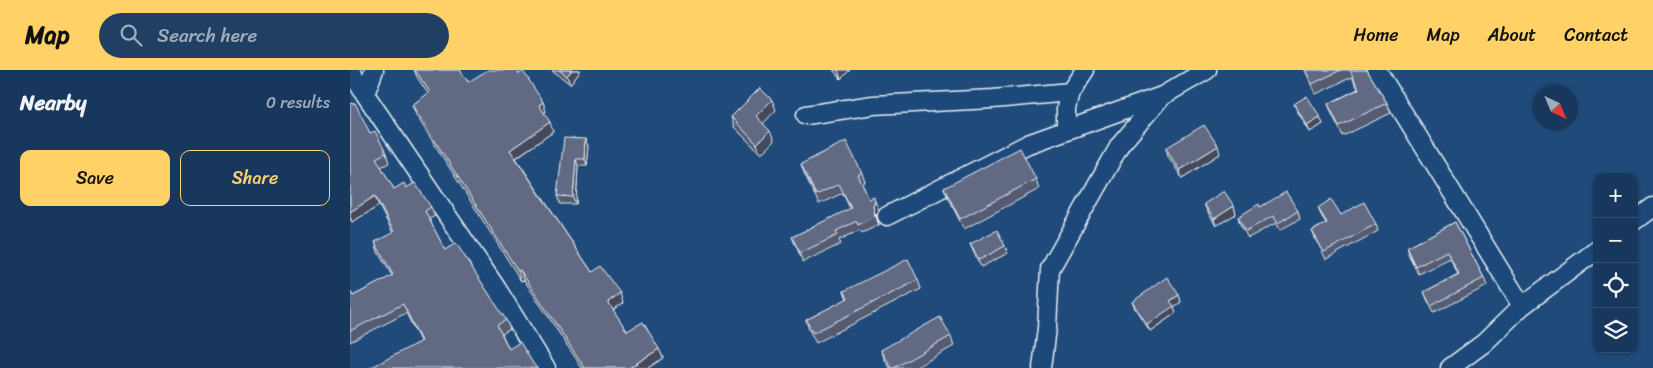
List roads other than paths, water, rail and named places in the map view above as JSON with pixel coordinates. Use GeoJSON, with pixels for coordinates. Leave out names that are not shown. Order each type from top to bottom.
{"type":"FeatureCollection","features":[{"type":"Feature","properties":{"kind":"street"},"geometry":{"type":"LineString","coordinates":[[350,70],[497,289],[546,368]]}},
{"type":"Feature","properties":{"kind":"street"},"geometry":{"type":"LineString","coordinates":[[365,94],[374,70]]}},
{"type":"Feature","properties":{"kind":"street"},"geometry":{"type":"LineString","coordinates":[[1066,130],[1066,108],[1070,92],[1085,70]]}},
{"type":"Feature","properties":{"kind":"street"},"geometry":{"type":"LineString","coordinates":[[887,216],[1028,144],[1162,96],[1207,70]]}},
{"type":"Feature","properties":{"kind":"street"},"geometry":{"type":"LineString","coordinates":[[1377,70],[1522,306]]}},
{"type":"Feature","properties":{"kind":"street"},"geometry":{"type":"LineString","coordinates":[[806,115],[873,105],[992,99],[1070,92]]}},
{"type":"Feature","properties":{"kind":"street"},"geometry":{"type":"LineString","coordinates":[[1042,368],[1047,328],[1050,269],[1120,145],[1162,96]]}},
{"type":"Feature","properties":{"kind":"street"},"geometry":{"type":"LineString","coordinates":[[1638,218],[1653,207]]}},
{"type":"Feature","properties":{"kind":"street"},"geometry":{"type":"LineString","coordinates":[[1450,368],[1484,343],[1522,306],[1593,253]]}}]}
